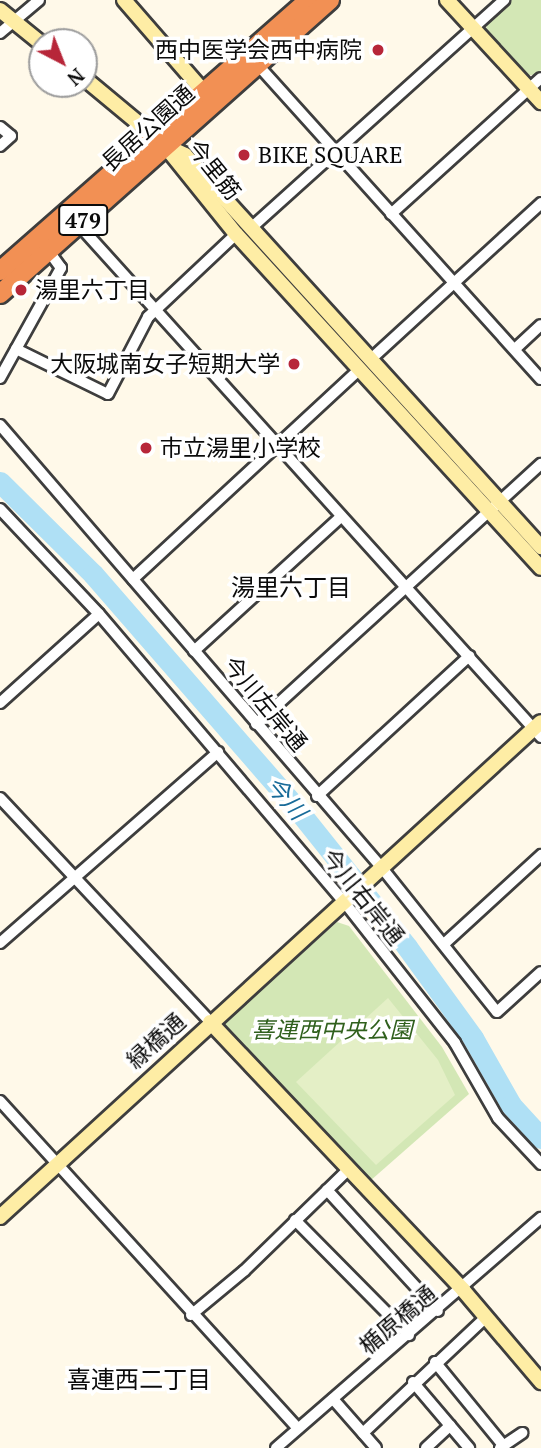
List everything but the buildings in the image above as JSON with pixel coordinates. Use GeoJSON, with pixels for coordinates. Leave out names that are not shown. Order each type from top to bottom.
{"type":"FeatureCollection","features":[{"type":"Feature","properties":{"kind":"highway","name":"長居公園通"},"geometry":{"type":"LineString","coordinates":[[0,294],[78,224],[160,140],[203,91],[309,0]]}},
{"type":"Feature","properties":{"kind":"highway","name":"長居公園通"},"geometry":{"type":"LineString","coordinates":[[0,271],[257,64],[330,0]]}},
{"type":"Feature","properties":{"kind":"street"},"geometry":{"type":"LineString","coordinates":[[0,33],[39,0]]}},
{"type":"Feature","properties":{"kind":"street"},"geometry":{"type":"LineString","coordinates":[[124,0],[203,91]]}},
{"type":"Feature","properties":{"kind":"street"},"geometry":{"type":"LineString","coordinates":[[447,0],[541,102]]}},
{"type":"Feature","properties":{"kind":"street"},"geometry":{"type":"LineString","coordinates":[[251,228],[504,0]]}},
{"type":"Feature","properties":{"kind":"street"},"geometry":{"type":"LineString","coordinates":[[0,10],[28,32]]}},
{"type":"Feature","properties":{"kind":"street"},"geometry":{"type":"LineString","coordinates":[[257,64],[541,379]]}},
{"type":"Feature","properties":{"kind":"street"},"geometry":{"type":"LineString","coordinates":[[391,214],[541,78]]}},
{"type":"Feature","properties":{"kind":"street"},"geometry":{"type":"LineString","coordinates":[[98,89],[160,140]]}},
{"type":"Feature","properties":{"kind":"street"},"geometry":{"type":"LineString","coordinates":[[0,127],[11,136],[0,146]]}},
{"type":"Feature","properties":{"kind":"street","name":"今里筋"},"geometry":{"type":"LineString","coordinates":[[160,140],[185,155],[371,359],[494,506],[541,568]]}},
{"type":"Feature","properties":{"kind":"street","name":"今里筋"},"geometry":{"type":"LineString","coordinates":[[160,140],[236,234],[359,370],[494,506],[541,547]]}},
{"type":"Feature","properties":{"kind":"street"},"geometry":{"type":"LineString","coordinates":[[371,359],[541,204]]}},
{"type":"Feature","properties":{"kind":"street"},"geometry":{"type":"LineString","coordinates":[[78,224],[276,446],[538,729],[379,871]]}},
{"type":"Feature","properties":{"kind":"street"},"geometry":{"type":"LineString","coordinates":[[16,349],[108,394],[155,310],[236,234]]}},
{"type":"Feature","properties":{"kind":"street"},"geometry":{"type":"LineString","coordinates":[[0,378],[61,268],[48,250]]}},
{"type":"Feature","properties":{"kind":"street"},"geometry":{"type":"LineString","coordinates":[[515,349],[541,325]]}},
{"type":"Feature","properties":{"kind":"street"},"geometry":{"type":"LineString","coordinates":[[133,579],[359,370]]}},
{"type":"Feature","properties":{"kind":"street","name":"今川左岸通"},"geometry":{"type":"LineString","coordinates":[[0,425],[444,944],[497,1012],[541,972]]}},
{"type":"Feature","properties":{"kind":"street"},"geometry":{"type":"LineString","coordinates":[[256,724],[541,464]]}},
{"type":"Feature","properties":{"kind":"street","name":"今川右岸通"},"geometry":{"type":"LineString","coordinates":[[0,509],[99,614],[345,903],[456,1043],[498,1118],[541,1164]]}},
{"type":"Feature","properties":{"kind":"street"},"geometry":{"type":"LineString","coordinates":[[194,651],[341,517]]}},
{"type":"Feature","properties":{"kind":"street"},"geometry":{"type":"LineString","coordinates":[[0,703],[99,614]]}},
{"type":"Feature","properties":{"kind":"street"},"geometry":{"type":"LineString","coordinates":[[317,796],[469,656]]}},
{"type":"Feature","properties":{"kind":"street"},"geometry":{"type":"LineString","coordinates":[[0,943],[218,752]]}},
{"type":"Feature","properties":{"kind":"street"},"geometry":{"type":"LineString","coordinates":[[0,798],[463,1290],[541,1382]]}},
{"type":"Feature","properties":{"kind":"street"},"geometry":{"type":"LineString","coordinates":[[444,944],[541,855]]}},
{"type":"Feature","properties":{"kind":"street","name":"緑橋通"},"geometry":{"type":"LineString","coordinates":[[1,1214],[379,871]]}},
{"type":"Feature","properties":{"kind":"street"},"geometry":{"type":"LineString","coordinates":[[0,1101],[58,1162],[191,1314],[298,1428]]}},
{"type":"Feature","properties":{"kind":"street"},"geometry":{"type":"LineString","coordinates":[[191,1314],[348,1170]]}},
{"type":"Feature","properties":{"kind":"street"},"geometry":{"type":"LineString","coordinates":[[327,1190],[438,1311]]}},
{"type":"Feature","properties":{"kind":"street","name":"楯原橋通"},"geometry":{"type":"LineString","coordinates":[[276,1448],[463,1290],[541,1218]]}},
{"type":"Feature","properties":{"kind":"street"},"geometry":{"type":"LineString","coordinates":[[295,1220],[409,1335]]}},
{"type":"Feature","properties":{"kind":"street"},"geometry":{"type":"LineString","coordinates":[[363,1433],[413,1382],[486,1317]]}},
{"type":"Feature","properties":{"kind":"street"},"geometry":{"type":"LineString","coordinates":[[435,1362],[502,1447],[522,1433]]}},
{"type":"Feature","properties":{"kind":"street"},"geometry":{"type":"LineString","coordinates":[[413,1382],[469,1448]]}},
{"type":"Feature","properties":{"kind":"street"},"geometry":{"type":"LineString","coordinates":[[333,1399],[376,1448]]}},
{"type":"Feature","properties":{"kind":"street"},"geometry":{"type":"LineString","coordinates":[[426,1448],[450,1426]]}},
{"type":"Feature","properties":{"kind":"green space"},"geometry":{"type":"Polygon","coordinates":[[[512,0],[541,0],[541,70],[535,75],[527,75],[486,30],[487,23],[512,0]]]}},
{"type":"Feature","properties":{"kind":"green space","name":"喜連西中央公園"},"geometry":{"type":"Polygon","coordinates":[[[337,922],[349,926],[442,1047],[469,1094],[370,1181],[222,1025],[337,922]]]}},
{"type":"Feature","properties":{"kind":"green space"},"geometry":{"type":"Polygon","coordinates":[[[388,998],[438,1060],[455,1095],[376,1165],[296,1082],[388,998]]]}},
{"type":"Feature","properties":{"kind":"waterway","name":"今川"},"geometry":{"type":"LineString","coordinates":[[0,482],[93,574],[293,804],[407,947],[473,1038],[511,1105],[541,1138]]}},
{"type":"Feature","properties":{"kind":"place","name":"西中医学会西中病院"},"geometry":{"type":"Point","coordinates":[378,50]}},
{"type":"Feature","properties":{"kind":"place","name":"BIKE SQUARE"},"geometry":{"type":"Point","coordinates":[244,155]}},
{"type":"Feature","properties":{"kind":"place","name":"湯里六丁目"},"geometry":{"type":"Point","coordinates":[21,290]}},
{"type":"Feature","properties":{"kind":"place","name":"大阪城南女子短期大学"},"geometry":{"type":"Point","coordinates":[294,364]}},
{"type":"Feature","properties":{"kind":"place","name":"市立湯里小学校"},"geometry":{"type":"Point","coordinates":[146,448]}},
{"type":"Feature","properties":{"kind":"district","name":"湯里六丁目"},"geometry":{"type":"Point","coordinates":[291,588]}},
{"type":"Feature","properties":{"kind":"district","name":"喜連西二丁目"},"geometry":{"type":"Point","coordinates":[139,1380]}}]}
